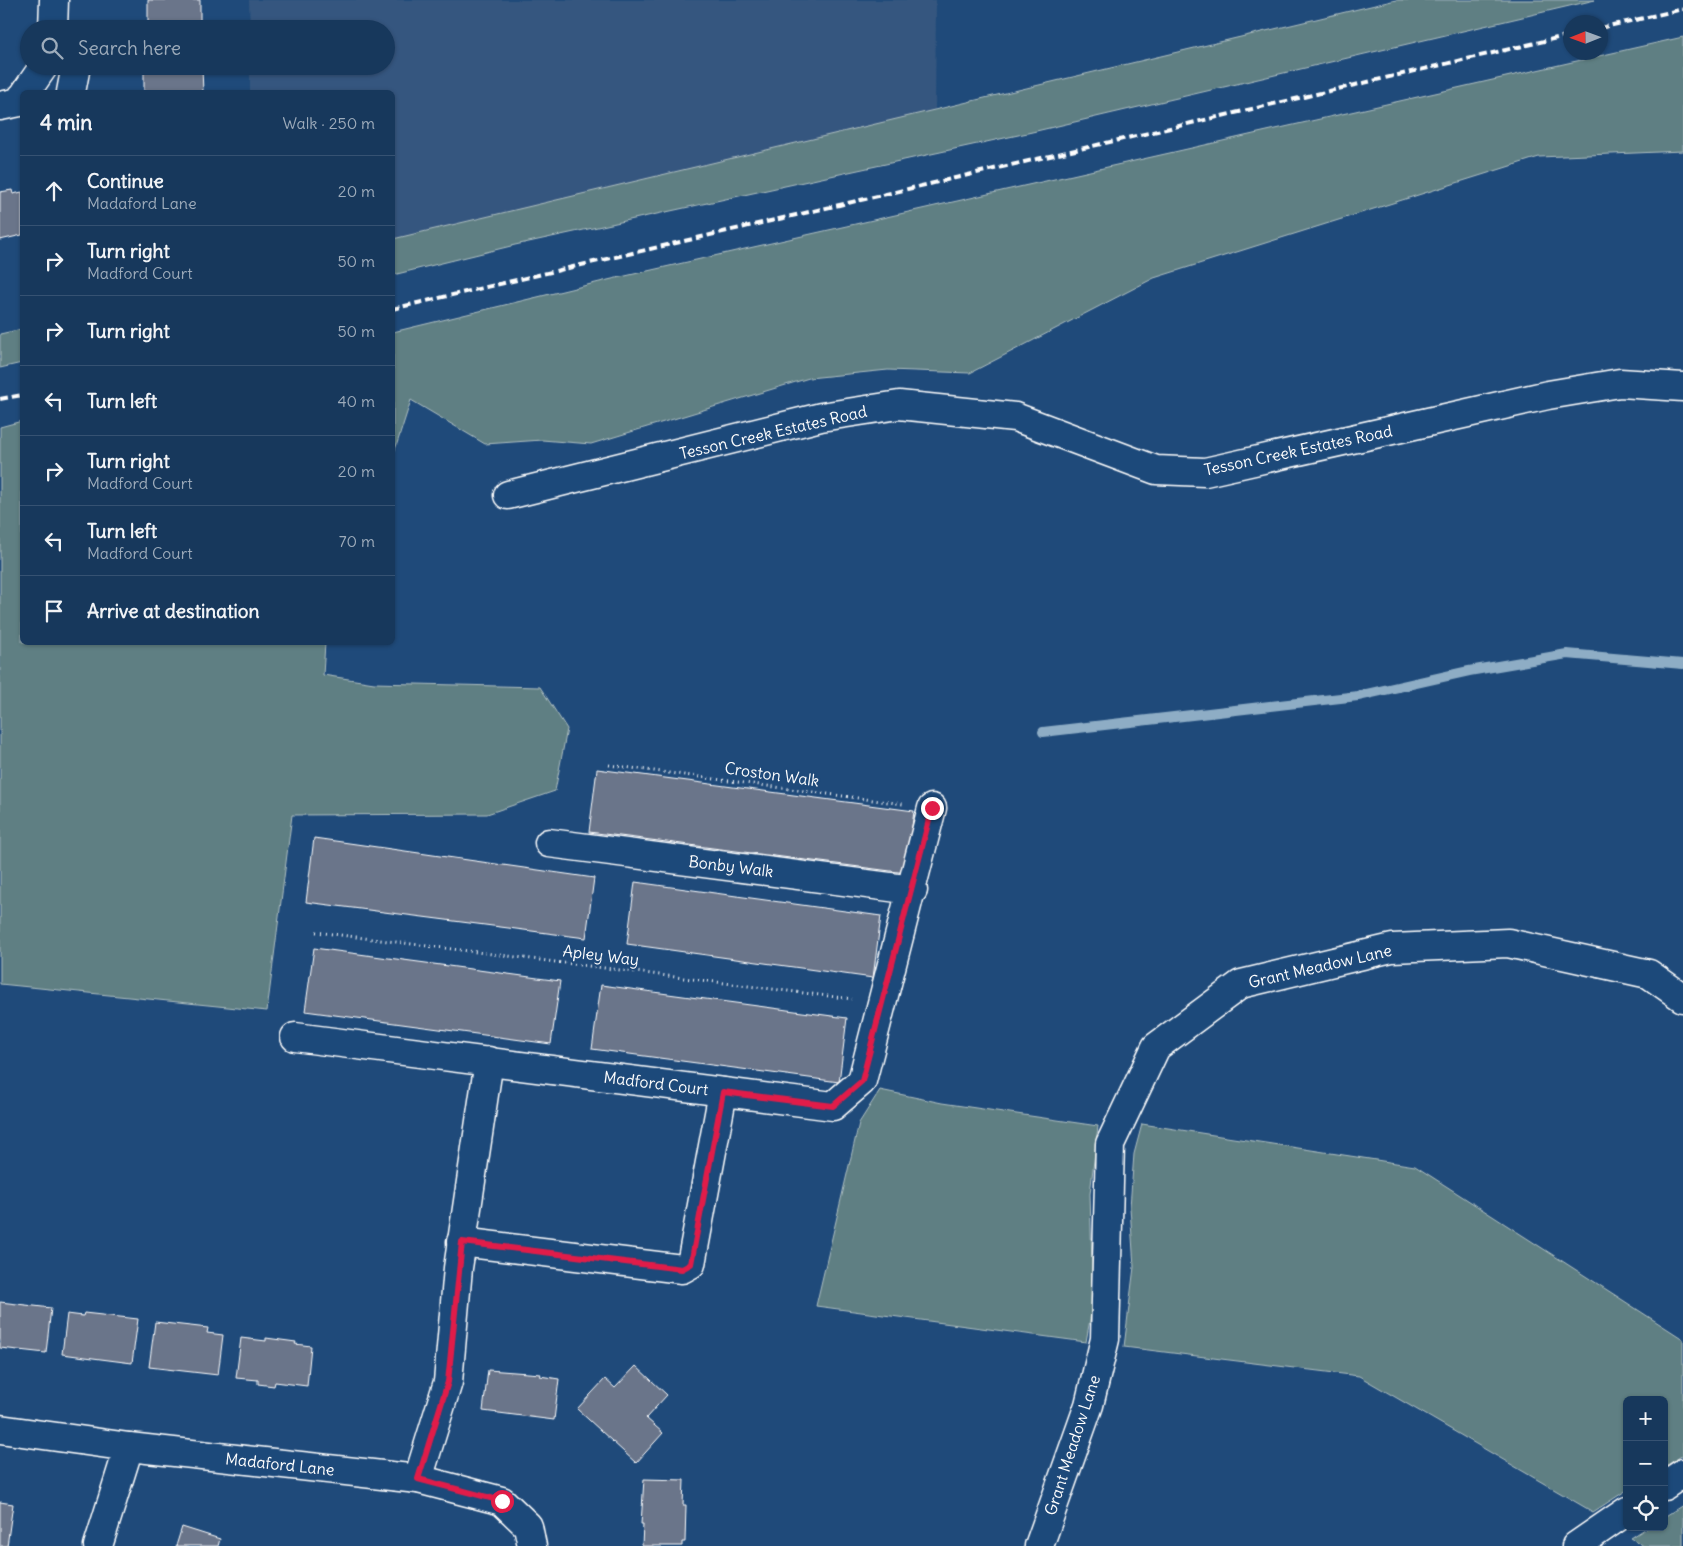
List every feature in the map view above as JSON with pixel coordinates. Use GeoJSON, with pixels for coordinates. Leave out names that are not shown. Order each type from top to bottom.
{"type":"FeatureCollection","features":[{"type":"Feature","properties":{"kind":"street"},"geometry":{"type":"LineString","coordinates":[[26,90],[37,75]]}},
{"type":"Feature","properties":{"kind":"street"},"geometry":{"type":"LineString","coordinates":[[71,90],[74,75]]}},
{"type":"Feature","properties":{"kind":"street","name":"Tesson Creek Estates Road"},"geometry":{"type":"LineString","coordinates":[[508,494],[821,418],[899,405],[1015,417],[1156,470],[1204,472],[1548,395],[1620,383],[1683,387]]}},
{"type":"Feature","properties":{"kind":"street","name":"Madford Court"},"geometry":{"type":"LineString","coordinates":[[295,1037],[833,1106],[862,1081],[913,890],[932,808]]}},
{"type":"Feature","properties":{"kind":"street","name":"Bonby Walk"},"geometry":{"type":"LineString","coordinates":[[549,843],[913,890]]}},
{"type":"Feature","properties":{"kind":"street","name":"Grant Meadow Lane"},"geometry":{"type":"LineString","coordinates":[[1039,1546],[1089,1405],[1105,1338],[1110,1144],[1156,1047],[1241,984],[1392,948],[1508,943],[1649,974],[1680,990]]}},
{"type":"Feature","properties":{"kind":"street"},"geometry":{"type":"LineString","coordinates":[[418,1479],[448,1382],[462,1242],[489,1061]]}},
{"type":"Feature","properties":{"kind":"street"},"geometry":{"type":"LineString","coordinates":[[462,1242],[682,1269],[691,1264],[723,1092]]}},
{"type":"Feature","properties":{"kind":"street","name":"Madaford Lane"},"geometry":{"type":"LineString","coordinates":[[0,1429],[129,1447],[418,1479],[502,1501],[528,1526],[532,1546]]}},
{"type":"Feature","properties":{"kind":"street"},"geometry":{"type":"LineString","coordinates":[[98,1546],[129,1447]]}},
{"type":"Feature","properties":{"kind":"street"},"geometry":{"type":"LineString","coordinates":[[1668,1483],[1683,1474]]}},
{"type":"Feature","properties":{"kind":"street"},"geometry":{"type":"LineString","coordinates":[[1576,1546],[1623,1515]]}},
{"type":"Feature","properties":{"kind":"path","name":"Croston Walk"},"geometry":{"type":"LineString","coordinates":[[609,766],[932,808]]}},
{"type":"Feature","properties":{"kind":"path","name":"Apley Way"},"geometry":{"type":"LineString","coordinates":[[316,932],[882,1003]]}},
{"type":"Feature","properties":{"kind":"shaded area"},"geometry":{"type":"Polygon","coordinates":[[[249,0],[936,0],[935,111],[395,239],[395,90],[250,90],[250,75],[395,75],[395,20],[250,20],[249,0]]]}},
{"type":"Feature","properties":{"kind":"green space"},"geometry":{"type":"Polygon","coordinates":[[[1396,0],[1595,0],[1032,132],[515,245],[395,275],[395,239],[1396,0]]]}},
{"type":"Feature","properties":{"kind":"green space"},"geometry":{"type":"Polygon","coordinates":[[[1683,37],[1683,151],[1539,157],[1154,278],[970,373],[888,370],[809,378],[591,444],[542,440],[485,444],[411,400],[395,450],[395,332],[612,279],[1581,60],[1608,60],[1608,54],[1683,37]]]}},
{"type":"Feature","properties":{"kind":"green space"},"geometry":{"type":"Polygon","coordinates":[[[20,329],[20,363],[0,368],[0,334],[20,329]]]}},
{"type":"Feature","properties":{"kind":"green space"},"geometry":{"type":"Polygon","coordinates":[[[20,422],[20,645],[325,645],[323,675],[374,683],[540,687],[567,729],[555,791],[487,814],[292,815],[267,1011],[0,984],[0,427],[20,422]]]}},
{"type":"Feature","properties":{"kind":"green space"},"geometry":{"type":"Polygon","coordinates":[[[880,1090],[942,1103],[1098,1126],[1090,1194],[1093,1302],[1086,1342],[816,1306],[859,1123],[880,1090]]]}},
{"type":"Feature","properties":{"kind":"green space"},"geometry":{"type":"Polygon","coordinates":[[[1142,1124],[1415,1166],[1683,1339],[1683,1455],[1668,1464],[1668,1396],[1623,1396],[1623,1493],[1593,1512],[1359,1376],[1124,1347],[1134,1267],[1130,1207],[1134,1154],[1142,1124]]]}},
{"type":"Feature","properties":{"kind":"green space"},"geometry":{"type":"Polygon","coordinates":[[[1683,1505],[1683,1546],[1644,1546],[1631,1538],[1642,1531],[1668,1531],[1668,1514],[1683,1505]]]}},
{"type":"Feature","properties":{"kind":"building"},"geometry":{"type":"Polygon","coordinates":[[[148,0],[200,0],[200,20],[148,20],[148,0]]]}},
{"type":"Feature","properties":{"kind":"building"},"geometry":{"type":"Polygon","coordinates":[[[144,75],[202,75],[203,90],[144,90],[144,75]]]}},
{"type":"Feature","properties":{"kind":"building"},"geometry":{"type":"Polygon","coordinates":[[[12,190],[13,194],[20,192],[20,235],[0,240],[0,192],[12,190]]]}},
{"type":"Feature","properties":{"kind":"building"},"geometry":{"type":"Polygon","coordinates":[[[597,769],[914,811],[906,873],[589,832],[597,769]]]}},
{"type":"Feature","properties":{"kind":"building"},"geometry":{"type":"Polygon","coordinates":[[[314,838],[594,878],[586,938],[306,902],[314,838]]]}},
{"type":"Feature","properties":{"kind":"building"},"geometry":{"type":"Polygon","coordinates":[[[635,882],[881,916],[873,978],[627,944],[635,882]]]}},
{"type":"Feature","properties":{"kind":"building"},"geometry":{"type":"Polygon","coordinates":[[[314,948],[560,981],[551,1044],[305,1011],[314,948]]]}},
{"type":"Feature","properties":{"kind":"building"},"geometry":{"type":"Polygon","coordinates":[[[601,985],[847,1018],[839,1082],[592,1049],[601,985]]]}},
{"type":"Feature","properties":{"kind":"building"},"geometry":{"type":"Polygon","coordinates":[[[0,1302],[51,1308],[46,1353],[0,1348],[0,1302]]]}},
{"type":"Feature","properties":{"kind":"building"},"geometry":{"type":"Polygon","coordinates":[[[84,1313],[138,1319],[132,1363],[62,1354],[67,1314],[83,1316],[84,1313]]]}},
{"type":"Feature","properties":{"kind":"building"},"geometry":{"type":"Polygon","coordinates":[[[155,1322],[208,1328],[207,1333],[223,1335],[218,1375],[149,1367],[155,1322]]]}},
{"type":"Feature","properties":{"kind":"building"},"geometry":{"type":"Polygon","coordinates":[[[241,1338],[266,1341],[266,1338],[311,1346],[307,1386],[275,1382],[274,1386],[258,1384],[258,1380],[236,1378],[241,1338]]]}},
{"type":"Feature","properties":{"kind":"building"},"geometry":{"type":"Polygon","coordinates":[[[636,1366],[667,1395],[646,1418],[663,1433],[636,1463],[577,1409],[605,1379],[615,1388],[636,1366]]]}},
{"type":"Feature","properties":{"kind":"building"},"geometry":{"type":"Polygon","coordinates":[[[488,1370],[541,1374],[540,1376],[559,1379],[554,1420],[483,1411],[488,1370]]]}},
{"type":"Feature","properties":{"kind":"building"},"geometry":{"type":"Polygon","coordinates":[[[644,1479],[684,1480],[683,1505],[686,1505],[685,1542],[682,1542],[682,1546],[642,1546],[643,1524],[641,1524],[644,1479]]]}},
{"type":"Feature","properties":{"kind":"building"},"geometry":{"type":"Polygon","coordinates":[[[0,1502],[13,1504],[7,1546],[0,1546],[0,1502]]]}},
{"type":"Feature","properties":{"kind":"building"},"geometry":{"type":"Polygon","coordinates":[[[182,1527],[220,1539],[218,1546],[176,1546],[182,1527]]]}},
{"type":"Feature","properties":{"kind":"waterway"},"geometry":{"type":"LineString","coordinates":[[1043,732],[1358,696],[1469,671],[1567,654],[1683,664]]}},
{"type":"Feature","properties":{"kind":"railway"},"geometry":{"type":"LineString","coordinates":[[1608,26],[1683,9]]}},
{"type":"Feature","properties":{"kind":"railway"},"geometry":{"type":"LineString","coordinates":[[395,308],[1563,37]]}},
{"type":"Feature","properties":{"kind":"railway"},"geometry":{"type":"LineString","coordinates":[[0,399],[20,395]]}},
{"type":"Feature","properties":{"kind":"route"},"geometry":{"type":"LineString","coordinates":[[502,1501],[418,1479],[448,1382],[462,1242],[682,1269],[691,1264],[723,1092],[833,1106],[862,1081],[913,890],[932,808]]}}]}
